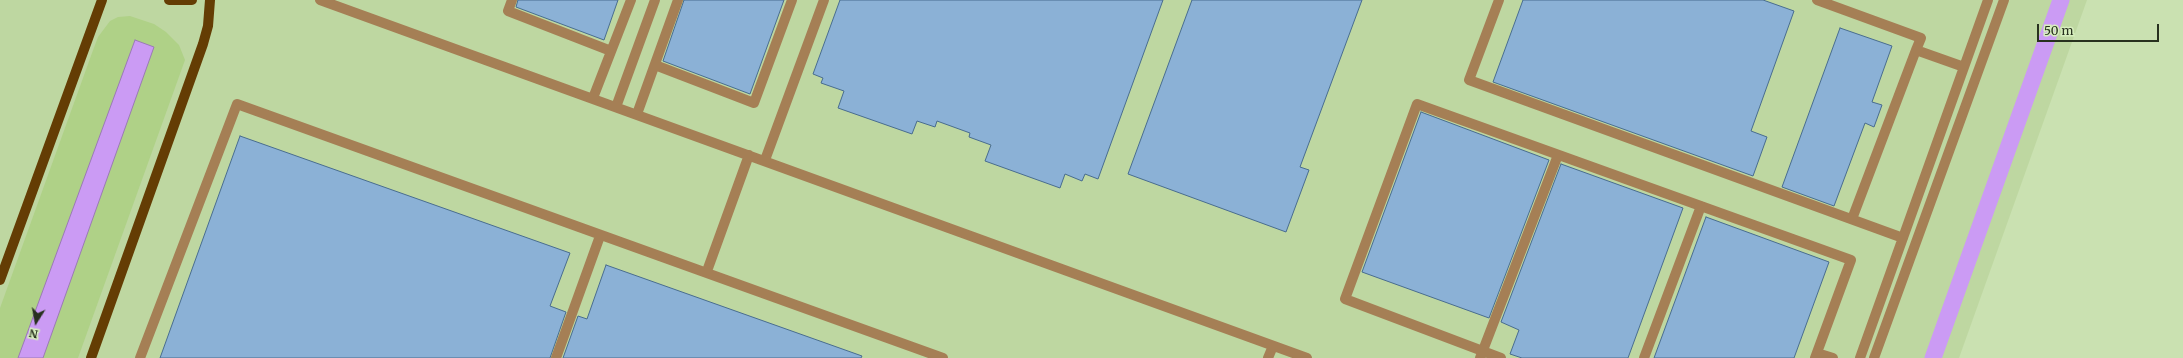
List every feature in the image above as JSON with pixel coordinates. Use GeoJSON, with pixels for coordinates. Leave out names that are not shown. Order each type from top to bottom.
{"type":"FeatureCollection","features":[{"type":"Feature","properties":{"kind":"main road"},"geometry":{"type":"LineString","coordinates":[[0,280],[102,0]]}},
{"type":"Feature","properties":{"kind":"main road"},"geometry":{"type":"LineString","coordinates":[[169,0],[192,0]]}},
{"type":"Feature","properties":{"kind":"main road"},"geometry":{"type":"LineString","coordinates":[[91,358],[204,39],[210,0]]}},
{"type":"Feature","properties":{"kind":"street"},"geometry":{"type":"LineString","coordinates":[[320,0],[749,154],[1307,358]]}},
{"type":"Feature","properties":{"kind":"street"},"geometry":{"type":"LineString","coordinates":[[512,0],[508,11],[611,51]]}},
{"type":"Feature","properties":{"kind":"street"},"geometry":{"type":"LineString","coordinates":[[593,98],[631,0]]}},
{"type":"Feature","properties":{"kind":"street"},"geometry":{"type":"LineString","coordinates":[[616,107],[655,0]]}},
{"type":"Feature","properties":{"kind":"street"},"geometry":{"type":"LineString","coordinates":[[637,114],[678,0]]}},
{"type":"Feature","properties":{"kind":"street"},"geometry":{"type":"LineString","coordinates":[[655,66],[754,103],[792,0]]}},
{"type":"Feature","properties":{"kind":"street"},"geometry":{"type":"LineString","coordinates":[[765,160],[824,0]]}},
{"type":"Feature","properties":{"kind":"street"},"geometry":{"type":"LineString","coordinates":[[1499,0],[1469,80],[1903,238]]}},
{"type":"Feature","properties":{"kind":"street"},"geometry":{"type":"LineString","coordinates":[[1817,0],[1921,38],[1852,219]]}},
{"type":"Feature","properties":{"kind":"street"},"geometry":{"type":"LineString","coordinates":[[1860,358],[1988,0]]}},
{"type":"Feature","properties":{"kind":"street"},"geometry":{"type":"LineString","coordinates":[[1874,358],[2004,0]]}},
{"type":"Feature","properties":{"kind":"street"},"geometry":{"type":"LineString","coordinates":[[1916,50],[1964,67]]}},
{"type":"Feature","properties":{"kind":"street"},"geometry":{"type":"LineString","coordinates":[[140,358],[237,104],[600,236],[707,272],[943,358]]}},
{"type":"Feature","properties":{"kind":"street"},"geometry":{"type":"LineString","coordinates":[[1502,358],[1482,354],[1345,299],[1417,104],[1851,260],[1816,355],[1833,358]]}},
{"type":"Feature","properties":{"kind":"street"},"geometry":{"type":"LineString","coordinates":[[707,272],[749,154]]}},
{"type":"Feature","properties":{"kind":"street"},"geometry":{"type":"LineString","coordinates":[[1482,354],[1558,155]]}},
{"type":"Feature","properties":{"kind":"street"},"geometry":{"type":"LineString","coordinates":[[1644,358],[1701,206]]}},
{"type":"Feature","properties":{"kind":"street"},"geometry":{"type":"LineString","coordinates":[[556,358],[600,236]]}},
{"type":"Feature","properties":{"kind":"street"},"geometry":{"type":"LineString","coordinates":[[1268,358],[1273,346]]}},
{"type":"Feature","properties":{"kind":"shaded area"},"geometry":{"type":"Polygon","coordinates":[[[0,0],[2087,0],[1959,358],[0,358],[0,0]]]}},
{"type":"Feature","properties":{"kind":"shaded area"},"geometry":{"type":"Polygon","coordinates":[[[130,16],[154,24],[166,32],[179,45],[185,60],[78,358],[0,358],[0,308],[98,37],[110,21],[118,17],[130,16]]]}},
{"type":"Feature","properties":{"kind":"shaded area"},"geometry":{"type":"Polygon","coordinates":[[[135,40],[154,47],[43,358],[18,358],[135,40]]]}},
{"type":"Feature","properties":{"kind":"building"},"geometry":{"type":"Polygon","coordinates":[[[518,0],[618,0],[604,40],[516,7],[518,0]]]}},
{"type":"Feature","properties":{"kind":"building"},"geometry":{"type":"Polygon","coordinates":[[[684,0],[784,0],[750,94],[663,61],[684,0]]]}},
{"type":"Feature","properties":{"kind":"building"},"geometry":{"type":"Polygon","coordinates":[[[840,0],[1163,0],[1098,179],[1085,174],[1082,181],[1065,174],[1060,188],[985,161],[991,145],[969,137],[970,133],[937,121],[935,127],[917,121],[912,134],[838,108],[844,91],[821,83],[823,78],[813,74],[840,0]]]}},
{"type":"Feature","properties":{"kind":"building"},"geometry":{"type":"Polygon","coordinates":[[[1192,0],[1362,0],[1300,167],[1309,170],[1286,232],[1128,174],[1192,0]]]}},
{"type":"Feature","properties":{"kind":"building"},"geometry":{"type":"Polygon","coordinates":[[[1523,0],[1763,0],[1794,11],[1751,131],[1767,137],[1753,176],[1493,82],[1523,0]]]}},
{"type":"Feature","properties":{"kind":"building"},"geometry":{"type":"Polygon","coordinates":[[[1840,28],[1892,46],[1872,102],[1882,105],[1874,127],[1865,123],[1834,206],[1782,187],[1840,28]]]}},
{"type":"Feature","properties":{"kind":"building"},"geometry":{"type":"Polygon","coordinates":[[[1421,112],[1549,160],[1489,318],[1362,272],[1421,112]]]}},
{"type":"Feature","properties":{"kind":"building"},"geometry":{"type":"Polygon","coordinates":[[[240,136],[570,253],[550,306],[566,312],[550,358],[160,358],[240,136]]]}},
{"type":"Feature","properties":{"kind":"building"},"geometry":{"type":"Polygon","coordinates":[[[1561,164],[1683,208],[1628,358],[1522,358],[1510,354],[1519,330],[1501,322],[1561,164]]]}},
{"type":"Feature","properties":{"kind":"building"},"geometry":{"type":"Polygon","coordinates":[[[1706,217],[1829,262],[1794,358],[1654,358],[1706,217]]]}},
{"type":"Feature","properties":{"kind":"building"},"geometry":{"type":"Polygon","coordinates":[[[606,265],[862,356],[861,358],[563,358],[578,316],[587,319],[606,265]]]}},
{"type":"Feature","properties":{"kind":"waterway"},"geometry":{"type":"LineString","coordinates":[[1933,358],[2061,0]]}}]}
